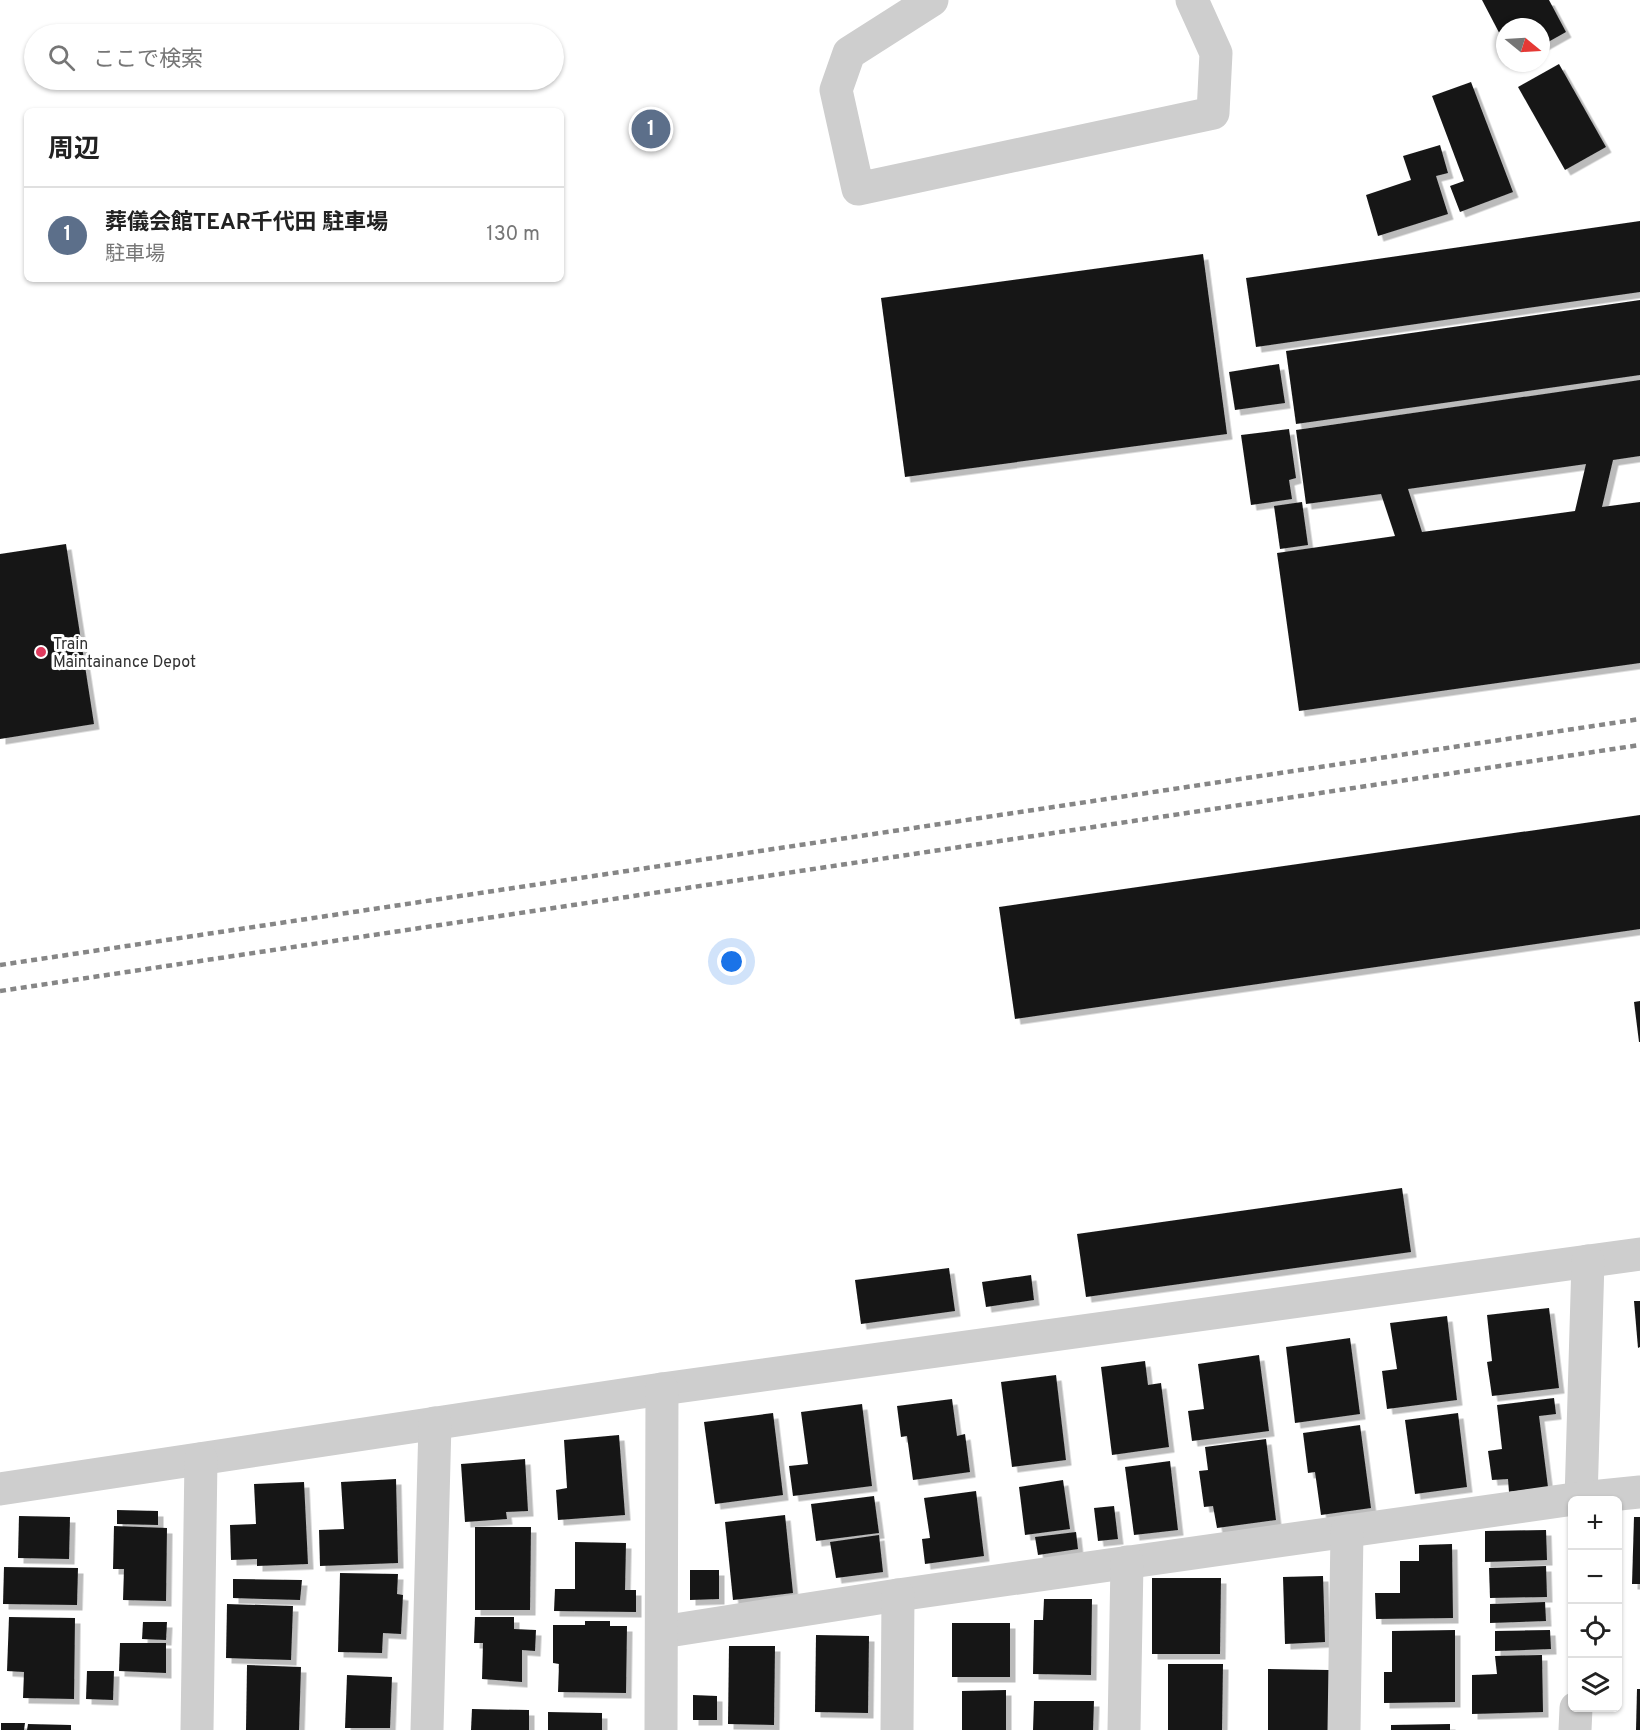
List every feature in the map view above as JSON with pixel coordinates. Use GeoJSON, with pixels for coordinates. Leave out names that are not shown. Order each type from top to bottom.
{"type":"FeatureCollection","features":[{"type":"Feature","properties":{"kind":"street"},"geometry":{"type":"LineString","coordinates":[[932,0],[849,53],[837,90],[858,189],[1213,113],[1216,53],[1192,0]]}},
{"type":"Feature","properties":{"kind":"street"},"geometry":{"type":"LineString","coordinates":[[0,1489],[662,1389],[1640,1254]]}},
{"type":"Feature","properties":{"kind":"street"},"geometry":{"type":"LineString","coordinates":[[1581,1496],[1587,1261]]}},
{"type":"Feature","properties":{"kind":"street"},"geometry":{"type":"LineString","coordinates":[[661,1730],[662,1389]]}},
{"type":"Feature","properties":{"kind":"street"},"geometry":{"type":"LineString","coordinates":[[427,1730],[435,1423]]}},
{"type":"Feature","properties":{"kind":"street"},"geometry":{"type":"LineString","coordinates":[[197,1730],[201,1459]]}},
{"type":"Feature","properties":{"kind":"street"},"geometry":{"type":"LineString","coordinates":[[1606,1496],[1640,1492]]}},
{"type":"Feature","properties":{"kind":"street"},"geometry":{"type":"LineString","coordinates":[[662,1632],[898,1594],[1568,1501]]}},
{"type":"Feature","properties":{"kind":"street"},"geometry":{"type":"LineString","coordinates":[[1344,1730],[1347,1531]]}},
{"type":"Feature","properties":{"kind":"street"},"geometry":{"type":"LineString","coordinates":[[1124,1730],[1127,1562]]}},
{"type":"Feature","properties":{"kind":"street"},"geometry":{"type":"LineString","coordinates":[[897,1730],[898,1594]]}},
{"type":"Feature","properties":{"kind":"street"},"geometry":{"type":"LineString","coordinates":[[1575,1730],[1576,1712]]}},
{"type":"Feature","properties":{"kind":"building"},"geometry":{"type":"Polygon","coordinates":[[[1482,0],[1549,0],[1566,32],[1550,41],[1550,18],[1496,18],[1496,27],[1482,0]]]}},
{"type":"Feature","properties":{"kind":"building"},"geometry":{"type":"Polygon","coordinates":[[[1559,64],[1606,147],[1565,170],[1518,87],[1545,72],[1550,72],[1550,69],[1559,64]]]}},
{"type":"Feature","properties":{"kind":"building"},"geometry":{"type":"Polygon","coordinates":[[[1471,82],[1513,192],[1460,212],[1450,186],[1464,181],[1432,96],[1471,82]]]}},
{"type":"Feature","properties":{"kind":"building"},"geometry":{"type":"Polygon","coordinates":[[[1440,145],[1448,173],[1436,176],[1448,214],[1378,236],[1366,195],[1411,180],[1403,156],[1440,145]]]}},
{"type":"Feature","properties":{"kind":"building"},"geometry":{"type":"Polygon","coordinates":[[[1640,221],[1640,292],[1256,347],[1246,278],[1640,221]]]}},
{"type":"Feature","properties":{"kind":"building"},"geometry":{"type":"Polygon","coordinates":[[[1203,254],[1227,434],[905,477],[881,298],[1203,254]]]}},
{"type":"Feature","properties":{"kind":"building"},"geometry":{"type":"Polygon","coordinates":[[[1640,300],[1640,375],[1296,424],[1286,351],[1640,300]]]}},
{"type":"Feature","properties":{"kind":"building"},"geometry":{"type":"Polygon","coordinates":[[[1279,364],[1285,403],[1235,410],[1229,372],[1279,364]]]}},
{"type":"Feature","properties":{"kind":"building"},"geometry":{"type":"Polygon","coordinates":[[[1640,380],[1640,456],[1613,460],[1602,507],[1640,502],[1640,663],[1299,711],[1277,553],[1395,536],[1381,494],[1306,504],[1296,430],[1640,380]],[[1586,464],[1408,489],[1422,532],[1575,511],[1586,464]]]}},
{"type":"Feature","properties":{"kind":"building"},"geometry":{"type":"Polygon","coordinates":[[[1289,429],[1296,478],[1289,480],[1292,499],[1251,505],[1241,435],[1289,429]]]}},
{"type":"Feature","properties":{"kind":"building"},"geometry":{"type":"Polygon","coordinates":[[[1302,502],[1308,545],[1280,549],[1274,506],[1302,502]]]}},
{"type":"Feature","properties":{"kind":"building","name":"Train Maintainance Depot"},"geometry":{"type":"Polygon","coordinates":[[[66,544],[94,724],[0,739],[0,554],[66,544]]]}},
{"type":"Feature","properties":{"kind":"building"},"geometry":{"type":"Polygon","coordinates":[[[1640,815],[1640,929],[1015,1019],[999,907],[1640,815]]]}},
{"type":"Feature","properties":{"kind":"building"},"geometry":{"type":"Polygon","coordinates":[[[1640,1001],[1640,1042],[1639,1042],[1634,1002],[1640,1001]]]}},
{"type":"Feature","properties":{"kind":"building"},"geometry":{"type":"Polygon","coordinates":[[[1402,1188],[1411,1252],[1086,1297],[1077,1234],[1402,1188]]]}},
{"type":"Feature","properties":{"kind":"building"},"geometry":{"type":"Polygon","coordinates":[[[949,1268],[955,1311],[861,1324],[855,1280],[949,1268]]]}},
{"type":"Feature","properties":{"kind":"building"},"geometry":{"type":"Polygon","coordinates":[[[1031,1275],[1034,1300],[986,1307],[982,1282],[1031,1275]]]}},
{"type":"Feature","properties":{"kind":"building"},"geometry":{"type":"Polygon","coordinates":[[[1634,1301],[1640,1301],[1640,1347],[1638,1348],[1634,1301]]]}},
{"type":"Feature","properties":{"kind":"building"},"geometry":{"type":"Polygon","coordinates":[[[1549,1308],[1559,1388],[1492,1396],[1487,1362],[1492,1361],[1487,1315],[1549,1308]]]}},
{"type":"Feature","properties":{"kind":"building"},"geometry":{"type":"Polygon","coordinates":[[[1447,1316],[1457,1400],[1387,1409],[1382,1371],[1397,1369],[1390,1323],[1447,1316]]]}},
{"type":"Feature","properties":{"kind":"building"},"geometry":{"type":"Polygon","coordinates":[[[1350,1338],[1360,1414],[1295,1423],[1286,1347],[1350,1338]]]}},
{"type":"Feature","properties":{"kind":"building"},"geometry":{"type":"Polygon","coordinates":[[[1259,1355],[1269,1431],[1192,1441],[1188,1411],[1204,1409],[1198,1364],[1259,1355]]]}},
{"type":"Feature","properties":{"kind":"building"},"geometry":{"type":"Polygon","coordinates":[[[1145,1361],[1148,1385],[1161,1383],[1169,1447],[1112,1455],[1101,1367],[1145,1361]]]}},
{"type":"Feature","properties":{"kind":"building"},"geometry":{"type":"Polygon","coordinates":[[[1056,1375],[1066,1460],[1012,1467],[1001,1382],[1056,1375]]]}},
{"type":"Feature","properties":{"kind":"building"},"geometry":{"type":"Polygon","coordinates":[[[1554,1398],[1556,1414],[1539,1416],[1548,1487],[1509,1492],[1508,1479],[1492,1480],[1488,1451],[1502,1449],[1497,1405],[1554,1398]]]}},
{"type":"Feature","properties":{"kind":"building"},"geometry":{"type":"Polygon","coordinates":[[[952,1399],[957,1436],[965,1434],[970,1472],[913,1480],[907,1436],[901,1437],[897,1406],[952,1399]]]}},
{"type":"Feature","properties":{"kind":"building"},"geometry":{"type":"Polygon","coordinates":[[[862,1404],[872,1486],[793,1496],[789,1466],[808,1464],[801,1412],[862,1404]]]}},
{"type":"Feature","properties":{"kind":"building"},"geometry":{"type":"Polygon","coordinates":[[[773,1413],[783,1495],[715,1504],[704,1422],[773,1413]]]}},
{"type":"Feature","properties":{"kind":"building"},"geometry":{"type":"Polygon","coordinates":[[[1458,1413],[1467,1487],[1415,1494],[1405,1420],[1458,1413]]]}},
{"type":"Feature","properties":{"kind":"building"},"geometry":{"type":"Polygon","coordinates":[[[1360,1425],[1371,1508],[1321,1515],[1315,1472],[1308,1473],[1303,1433],[1360,1425]]]}},
{"type":"Feature","properties":{"kind":"building"},"geometry":{"type":"Polygon","coordinates":[[[619,1435],[625,1515],[558,1520],[556,1490],[567,1488],[564,1440],[619,1435]]]}},
{"type":"Feature","properties":{"kind":"building"},"geometry":{"type":"Polygon","coordinates":[[[1266,1439],[1276,1520],[1217,1528],[1213,1506],[1204,1507],[1199,1471],[1208,1470],[1205,1447],[1266,1439]]]}},
{"type":"Feature","properties":{"kind":"building"},"geometry":{"type":"Polygon","coordinates":[[[525,1459],[528,1511],[506,1512],[507,1519],[465,1522],[461,1464],[525,1459]]]}},
{"type":"Feature","properties":{"kind":"building"},"geometry":{"type":"Polygon","coordinates":[[[1170,1461],[1178,1530],[1134,1535],[1125,1467],[1170,1461]]]}},
{"type":"Feature","properties":{"kind":"building"},"geometry":{"type":"Polygon","coordinates":[[[396,1479],[398,1563],[320,1566],[319,1530],[344,1529],[341,1482],[396,1479]]]}},
{"type":"Feature","properties":{"kind":"building"},"geometry":{"type":"Polygon","coordinates":[[[1063,1480],[1070,1529],[1025,1535],[1019,1487],[1063,1480]]]}},
{"type":"Feature","properties":{"kind":"building"},"geometry":{"type":"Polygon","coordinates":[[[304,1482],[308,1564],[257,1566],[257,1559],[231,1560],[230,1525],[256,1524],[254,1484],[304,1482]]]}},
{"type":"Feature","properties":{"kind":"building"},"geometry":{"type":"Polygon","coordinates":[[[976,1491],[984,1556],[925,1564],[922,1539],[930,1538],[924,1498],[976,1491]]]}},
{"type":"Feature","properties":{"kind":"building"},"geometry":{"type":"Polygon","coordinates":[[[874,1496],[879,1533],[816,1541],[811,1504],[874,1496]]]}},
{"type":"Feature","properties":{"kind":"building"},"geometry":{"type":"Polygon","coordinates":[[[1114,1506],[1118,1539],[1098,1541],[1094,1508],[1114,1506]]]}},
{"type":"Feature","properties":{"kind":"building"},"geometry":{"type":"Polygon","coordinates":[[[117,1510],[158,1511],[158,1525],[117,1524],[117,1510]]]}},
{"type":"Feature","properties":{"kind":"building"},"geometry":{"type":"Polygon","coordinates":[[[785,1515],[793,1593],[733,1600],[725,1522],[785,1515]]]}},
{"type":"Feature","properties":{"kind":"building"},"geometry":{"type":"Polygon","coordinates":[[[19,1516],[70,1517],[69,1559],[18,1558],[19,1516]]]}},
{"type":"Feature","properties":{"kind":"building"},"geometry":{"type":"Polygon","coordinates":[[[1634,1517],[1640,1517],[1640,1584],[1632,1584],[1634,1517]]]}},
{"type":"Feature","properties":{"kind":"building"},"geometry":{"type":"Polygon","coordinates":[[[114,1526],[167,1528],[166,1601],[123,1600],[124,1569],[113,1569],[114,1526]]]}},
{"type":"Feature","properties":{"kind":"building"},"geometry":{"type":"Polygon","coordinates":[[[475,1527],[531,1527],[530,1610],[475,1610],[475,1527]]]}},
{"type":"Feature","properties":{"kind":"building"},"geometry":{"type":"Polygon","coordinates":[[[1546,1530],[1547,1560],[1485,1562],[1485,1531],[1546,1530]]]}},
{"type":"Feature","properties":{"kind":"building"},"geometry":{"type":"Polygon","coordinates":[[[1076,1532],[1078,1549],[1038,1555],[1035,1537],[1076,1532]]]}},
{"type":"Feature","properties":{"kind":"building"},"geometry":{"type":"Polygon","coordinates":[[[879,1535],[883,1572],[836,1578],[830,1542],[879,1535]]]}},
{"type":"Feature","properties":{"kind":"building"},"geometry":{"type":"Polygon","coordinates":[[[575,1542],[626,1543],[625,1590],[636,1590],[636,1612],[554,1611],[555,1589],[575,1589],[575,1542]]]}},
{"type":"Feature","properties":{"kind":"building"},"geometry":{"type":"Polygon","coordinates":[[[1452,1544],[1453,1618],[1376,1619],[1375,1593],[1400,1593],[1400,1561],[1419,1561],[1419,1545],[1452,1544]]]}},
{"type":"Feature","properties":{"kind":"building"},"geometry":{"type":"Polygon","coordinates":[[[1546,1566],[1547,1597],[1490,1598],[1489,1568],[1546,1566]]]}},
{"type":"Feature","properties":{"kind":"building"},"geometry":{"type":"Polygon","coordinates":[[[4,1567],[78,1568],[77,1605],[3,1604],[4,1567]]]}},
{"type":"Feature","properties":{"kind":"building"},"geometry":{"type":"Polygon","coordinates":[[[690,1570],[719,1570],[719,1599],[690,1600],[690,1570]]]}},
{"type":"Feature","properties":{"kind":"building"},"geometry":{"type":"Polygon","coordinates":[[[340,1573],[398,1574],[397,1594],[403,1595],[401,1634],[383,1633],[382,1653],[338,1652],[340,1573]]]}},
{"type":"Feature","properties":{"kind":"building"},"geometry":{"type":"Polygon","coordinates":[[[1323,1576],[1325,1642],[1285,1644],[1283,1577],[1323,1576]]]}},
{"type":"Feature","properties":{"kind":"building"},"geometry":{"type":"Polygon","coordinates":[[[1152,1578],[1221,1578],[1220,1654],[1152,1654],[1152,1578]]]}},
{"type":"Feature","properties":{"kind":"building"},"geometry":{"type":"Polygon","coordinates":[[[233,1579],[302,1580],[300,1600],[233,1598],[233,1579]]]}},
{"type":"Feature","properties":{"kind":"building"},"geometry":{"type":"Polygon","coordinates":[[[1044,1599],[1092,1599],[1091,1675],[1033,1674],[1034,1620],[1043,1620],[1044,1599]]]}},
{"type":"Feature","properties":{"kind":"building"},"geometry":{"type":"Polygon","coordinates":[[[1545,1602],[1546,1621],[1490,1623],[1490,1604],[1545,1602]]]}},
{"type":"Feature","properties":{"kind":"building"},"geometry":{"type":"Polygon","coordinates":[[[227,1604],[293,1606],[291,1660],[226,1658],[227,1604]]]}},
{"type":"Feature","properties":{"kind":"building"},"geometry":{"type":"Polygon","coordinates":[[[9,1617],[75,1618],[74,1699],[23,1698],[24,1672],[7,1671],[9,1617]]]}},
{"type":"Feature","properties":{"kind":"building"},"geometry":{"type":"Polygon","coordinates":[[[475,1617],[514,1617],[514,1629],[536,1630],[535,1651],[522,1650],[522,1682],[482,1679],[483,1643],[474,1643],[475,1617]]]}},
{"type":"Feature","properties":{"kind":"building"},"geometry":{"type":"Polygon","coordinates":[[[585,1621],[610,1621],[610,1626],[627,1626],[626,1693],[558,1692],[559,1664],[553,1663],[553,1625],[585,1625],[585,1621]]]}},
{"type":"Feature","properties":{"kind":"building"},"geometry":{"type":"Polygon","coordinates":[[[143,1622],[167,1622],[166,1640],[142,1639],[143,1622]]]}},
{"type":"Feature","properties":{"kind":"building"},"geometry":{"type":"Polygon","coordinates":[[[952,1623],[1010,1623],[1010,1677],[952,1677],[952,1623]]]}},
{"type":"Feature","properties":{"kind":"building"},"geometry":{"type":"Polygon","coordinates":[[[1455,1630],[1455,1702],[1384,1703],[1384,1672],[1392,1672],[1392,1631],[1455,1630]]]}},
{"type":"Feature","properties":{"kind":"building"},"geometry":{"type":"Polygon","coordinates":[[[1550,1630],[1551,1649],[1495,1651],[1495,1631],[1550,1630]]]}},
{"type":"Feature","properties":{"kind":"building"},"geometry":{"type":"Polygon","coordinates":[[[816,1635],[869,1636],[868,1713],[815,1712],[816,1635]]]}},
{"type":"Feature","properties":{"kind":"building"},"geometry":{"type":"Polygon","coordinates":[[[120,1643],[166,1643],[166,1673],[119,1671],[120,1643]]]}},
{"type":"Feature","properties":{"kind":"building"},"geometry":{"type":"Polygon","coordinates":[[[729,1646],[775,1646],[774,1725],[728,1724],[729,1646]]]}},
{"type":"Feature","properties":{"kind":"building"},"geometry":{"type":"Polygon","coordinates":[[[1542,1655],[1543,1712],[1472,1714],[1472,1675],[1497,1674],[1495,1656],[1542,1655]]]}},
{"type":"Feature","properties":{"kind":"building"},"geometry":{"type":"Polygon","coordinates":[[[1168,1664],[1223,1664],[1222,1730],[1168,1730],[1168,1664]]]}},
{"type":"Feature","properties":{"kind":"building"},"geometry":{"type":"Polygon","coordinates":[[[247,1665],[301,1667],[299,1730],[246,1730],[247,1665]]]}},
{"type":"Feature","properties":{"kind":"building"},"geometry":{"type":"Polygon","coordinates":[[[1268,1669],[1329,1670],[1329,1730],[1268,1730],[1268,1669]]]}},
{"type":"Feature","properties":{"kind":"building"},"geometry":{"type":"Polygon","coordinates":[[[87,1671],[114,1671],[113,1700],[86,1699],[87,1671]]]}},
{"type":"Feature","properties":{"kind":"building"},"geometry":{"type":"Polygon","coordinates":[[[347,1675],[392,1677],[390,1728],[345,1728],[347,1675]]]}},
{"type":"Feature","properties":{"kind":"building"},"geometry":{"type":"Polygon","coordinates":[[[1637,1689],[1640,1689],[1640,1730],[1636,1730],[1637,1689]]]}},
{"type":"Feature","properties":{"kind":"building"},"geometry":{"type":"Polygon","coordinates":[[[1006,1690],[1006,1730],[962,1730],[962,1691],[1006,1690]]]}},
{"type":"Feature","properties":{"kind":"building"},"geometry":{"type":"Polygon","coordinates":[[[693,1695],[717,1696],[717,1720],[693,1720],[693,1695]]]}},
{"type":"Feature","properties":{"kind":"building"},"geometry":{"type":"Polygon","coordinates":[[[1034,1701],[1094,1701],[1093,1730],[1033,1730],[1034,1701]]]}},
{"type":"Feature","properties":{"kind":"building"},"geometry":{"type":"Polygon","coordinates":[[[472,1709],[529,1710],[529,1730],[471,1730],[472,1709]]]}},
{"type":"Feature","properties":{"kind":"building"},"geometry":{"type":"Polygon","coordinates":[[[548,1712],[602,1713],[602,1730],[548,1730],[548,1712]]]}},
{"type":"Feature","properties":{"kind":"building"},"geometry":{"type":"Polygon","coordinates":[[[1,1723],[25,1723],[24,1730],[1,1730],[1,1723]]]}},
{"type":"Feature","properties":{"kind":"building"},"geometry":{"type":"Polygon","coordinates":[[[28,1724],[71,1725],[71,1730],[27,1730],[28,1724]]]}},
{"type":"Feature","properties":{"kind":"building"},"geometry":{"type":"Polygon","coordinates":[[[1450,1724],[1450,1730],[1391,1730],[1391,1725],[1450,1724]]]}},
{"type":"Feature","properties":{"kind":"railway"},"geometry":{"type":"LineString","coordinates":[[0,965],[1640,719]]}},
{"type":"Feature","properties":{"kind":"railway"},"geometry":{"type":"LineString","coordinates":[[0,991],[1640,745]]}},
{"type":"Feature","properties":{"kind":"place","name":"葬儀会館TEAR千代田 駐車場"},"geometry":{"type":"Point","coordinates":[651,129]}},
{"type":"Feature","properties":{"kind":"place","name":"Train Maintainance Depot"},"geometry":{"type":"Point","coordinates":[41,652]}}]}
